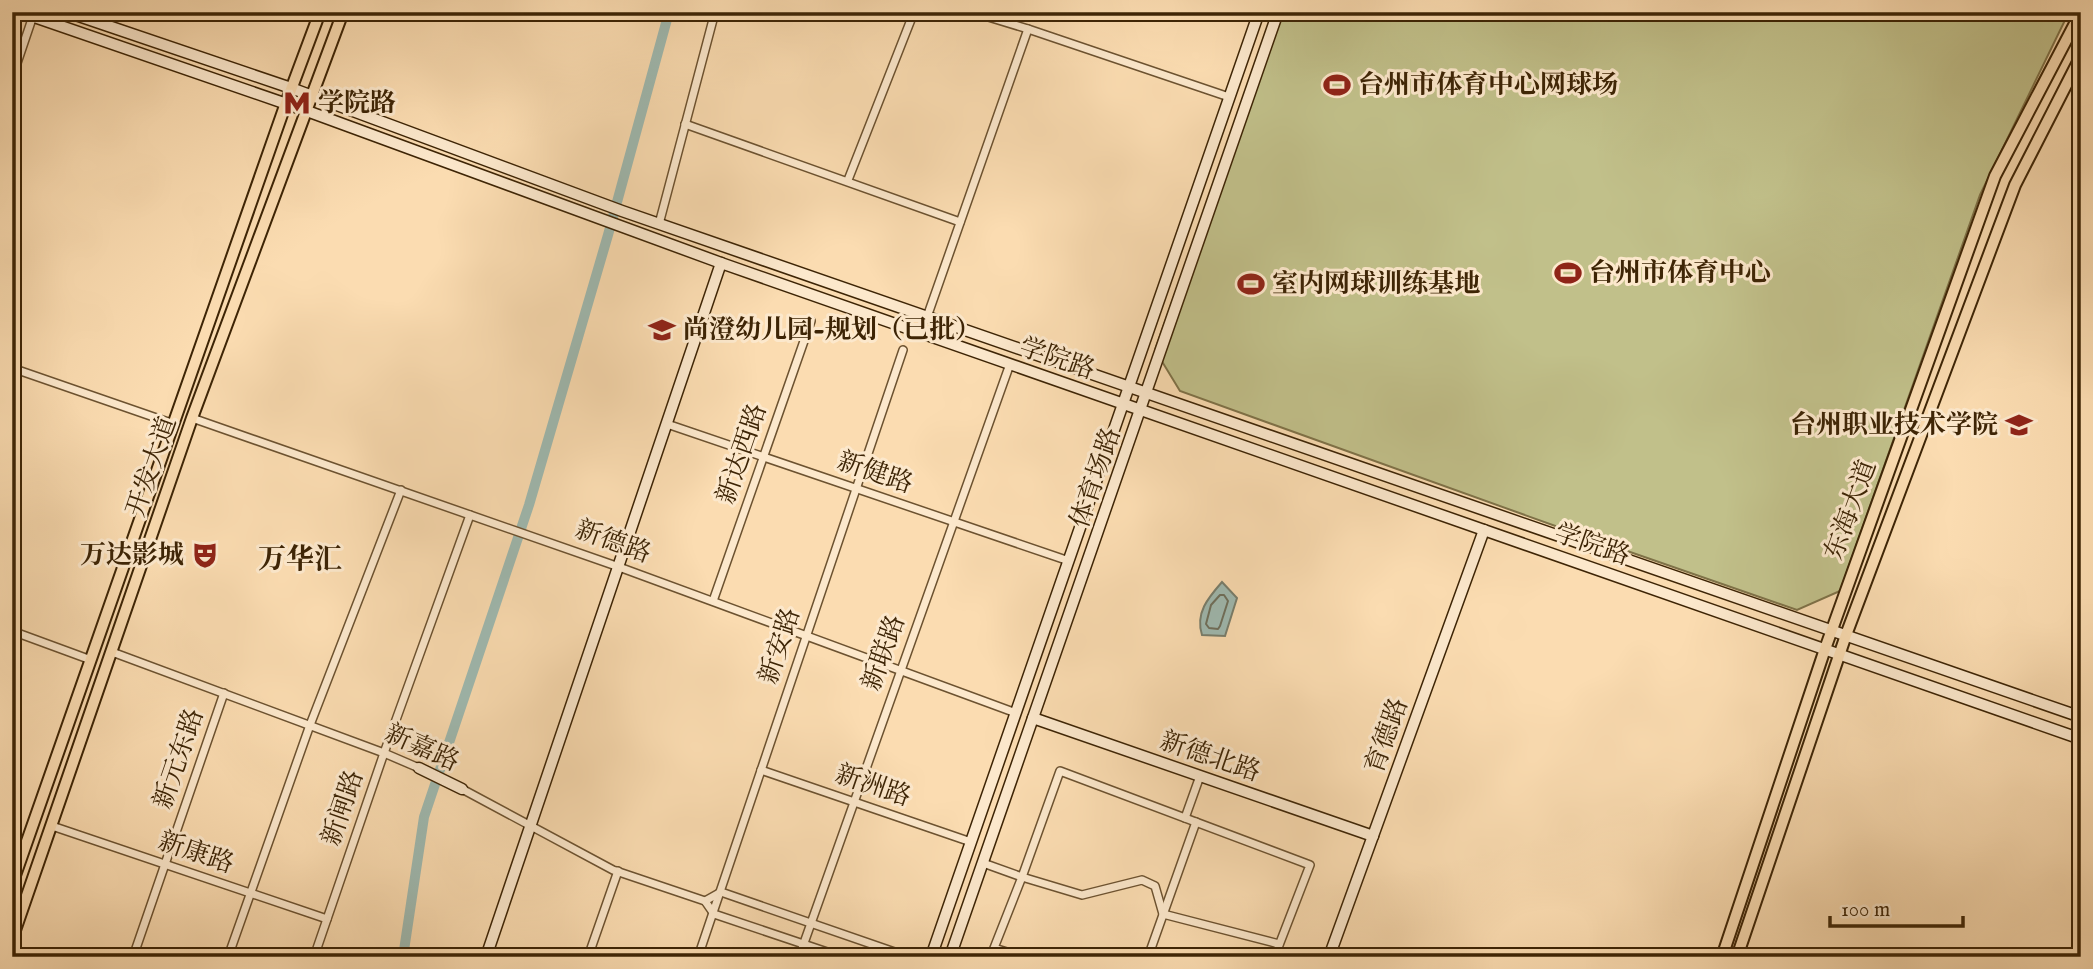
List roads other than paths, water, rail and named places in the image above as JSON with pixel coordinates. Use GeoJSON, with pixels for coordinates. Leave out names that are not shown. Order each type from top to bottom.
{"type":"FeatureCollection","features":[{"type":"Feature","properties":{"kind":"main road","name":"学院路"},"geometry":{"type":"LineString","coordinates":[[20,12],[34,14],[286,103],[618,226],[1010,365],[2081,739]]}},
{"type":"Feature","properties":{"kind":"main road","name":"学院路"},"geometry":{"type":"LineString","coordinates":[[67,12],[291,88],[659,224],[2081,717]]}},
{"type":"Feature","properties":{"kind":"main road","name":"开发大道"},"geometry":{"type":"LineString","coordinates":[[12,884],[320,12]]}},
{"type":"Feature","properties":{"kind":"main road","name":"开发大道"},"geometry":{"type":"LineString","coordinates":[[12,939],[192,418],[343,12]]}},
{"type":"Feature","properties":{"kind":"main road"},"geometry":{"type":"LineString","coordinates":[[931,957],[1259,12]]}},
{"type":"Feature","properties":{"kind":"main road","name":"体育场路"},"geometry":{"type":"LineString","coordinates":[[950,957],[1142,411],[1278,12]]}},
{"type":"Feature","properties":{"kind":"main road","name":"东海大道"},"geometry":{"type":"LineString","coordinates":[[1722,957],[1825,649],[1995,176],[2081,12]]}},
{"type":"Feature","properties":{"kind":"main road","name":"东海大道"},"geometry":{"type":"LineString","coordinates":[[1737,957],[1846,635],[2015,185],[2081,55]]}},
{"type":"Feature","properties":{"kind":"main road"},"geometry":{"type":"LineString","coordinates":[[486,957],[721,263]]}},
{"type":"Feature","properties":{"kind":"main road","name":"育德路"},"geometry":{"type":"LineString","coordinates":[[1329,957],[1484,530]]}},
{"type":"Feature","properties":{"kind":"main road","name":"新德北路"},"geometry":{"type":"LineString","coordinates":[[1033,718],[1373,836]]}},
{"type":"Feature","properties":{"kind":"main road","name":"新嘉路"},"geometry":{"type":"LineString","coordinates":[[419,768],[462,789]]}},
{"type":"Feature","properties":{"kind":"street"},"geometry":{"type":"LineString","coordinates":[[659,224],[715,12]]}},
{"type":"Feature","properties":{"kind":"street"},"geometry":{"type":"LineString","coordinates":[[848,180],[914,12]]}},
{"type":"Feature","properties":{"kind":"street"},"geometry":{"type":"LineString","coordinates":[[972,12],[1229,97]]}},
{"type":"Feature","properties":{"kind":"street"},"geometry":{"type":"LineString","coordinates":[[12,78],[34,14]]}},
{"type":"Feature","properties":{"kind":"street"},"geometry":{"type":"LineString","coordinates":[[927,317],[1028,29]]}},
{"type":"Feature","properties":{"kind":"street"},"geometry":{"type":"LineString","coordinates":[[685,124],[960,222]]}},
{"type":"Feature","properties":{"kind":"street","name":"新达西路"},"geometry":{"type":"LineString","coordinates":[[713,601],[811,321]]}},
{"type":"Feature","properties":{"kind":"street","name":"新安路"},"geometry":{"type":"LineString","coordinates":[[698,957],[903,349]]}},
{"type":"Feature","properties":{"kind":"street","name":"新联路"},"geometry":{"type":"LineString","coordinates":[[800,957],[1010,365]]}},
{"type":"Feature","properties":{"kind":"street"},"geometry":{"type":"LineString","coordinates":[[12,368],[172,423]]}},
{"type":"Feature","properties":{"kind":"street","name":"新德路"},"geometry":{"type":"LineString","coordinates":[[192,418],[541,539],[1016,713]]}},
{"type":"Feature","properties":{"kind":"street","name":"新健路"},"geometry":{"type":"LineString","coordinates":[[667,424],[1069,561]]}},
{"type":"Feature","properties":{"kind":"street"},"geometry":{"type":"LineString","coordinates":[[228,957],[310,725],[401,490]]}},
{"type":"Feature","properties":{"kind":"street","name":"新闸路"},"geometry":{"type":"LineString","coordinates":[[314,957],[470,515]]}},
{"type":"Feature","properties":{"kind":"street"},"geometry":{"type":"LineString","coordinates":[[12,631],[91,660]]}},
{"type":"Feature","properties":{"kind":"street","name":"新嘉路"},"geometry":{"type":"LineString","coordinates":[[112,652],[419,768]]}},
{"type":"Feature","properties":{"kind":"street","name":"新元东路"},"geometry":{"type":"LineString","coordinates":[[133,957],[224,693]]}},
{"type":"Feature","properties":{"kind":"street","name":"新洲路"},"geometry":{"type":"LineString","coordinates":[[761,770],[971,842]]}},
{"type":"Feature","properties":{"kind":"street"},"geometry":{"type":"LineString","coordinates":[[1023,957],[995,948],[1060,771],[1310,865],[1275,955],[1292,957]]}},
{"type":"Feature","properties":{"kind":"street"},"geometry":{"type":"LineString","coordinates":[[1185,818],[1200,776]]}},
{"type":"Feature","properties":{"kind":"street","name":"新嘉路"},"geometry":{"type":"LineString","coordinates":[[462,789],[618,871],[705,901]]}},
{"type":"Feature","properties":{"kind":"street"},"geometry":{"type":"LineString","coordinates":[[1148,957],[1196,822]]}},
{"type":"Feature","properties":{"kind":"street","name":"新康路"},"geometry":{"type":"LineString","coordinates":[[51,826],[327,919]]}},
{"type":"Feature","properties":{"kind":"street"},"geometry":{"type":"LineString","coordinates":[[983,863],[1082,895],[1142,880],[1155,886],[1163,914]]}},
{"type":"Feature","properties":{"kind":"street"},"geometry":{"type":"LineString","coordinates":[[588,957],[618,871]]}},
{"type":"Feature","properties":{"kind":"street"},"geometry":{"type":"LineString","coordinates":[[842,957],[714,914],[705,901],[721,892],[909,957]]}},
{"type":"Feature","properties":{"kind":"street"},"geometry":{"type":"LineString","coordinates":[[1163,914],[1279,944]]}},
{"type":"Feature","properties":{"kind":"water"},"geometry":{"type":"Polygon","coordinates":[[[1222,582],[1237,598],[1225,636],[1202,635],[1202,613],[1222,582]]]}},
{"type":"Feature","properties":{"kind":"waterway"},"geometry":{"type":"LineString","coordinates":[[403,957],[424,817],[529,505],[608,235],[669,12]]}},
{"type":"Feature","properties":{"kind":"place","name":"台州市体育中心网球场"},"geometry":{"type":"Point","coordinates":[1337,85]}},
{"type":"Feature","properties":{"kind":"place","name":"学院路"},"geometry":{"type":"Point","coordinates":[297,103]}},
{"type":"Feature","properties":{"kind":"place","name":"台州市体育中心"},"geometry":{"type":"Point","coordinates":[1568,273]}},
{"type":"Feature","properties":{"kind":"place","name":"室内网球训练基地"},"geometry":{"type":"Point","coordinates":[1251,284]}},
{"type":"Feature","properties":{"kind":"place","name":"尚澄幼儿园-规划（已批）"},"geometry":{"type":"Point","coordinates":[662,330]}},
{"type":"Feature","properties":{"kind":"place","name":"台州职业技术学院"},"geometry":{"type":"Point","coordinates":[2019,425]}},
{"type":"Feature","properties":{"kind":"place","name":"万达影城"},"geometry":{"type":"Point","coordinates":[205,555]}},
{"type":"Feature","properties":{"kind":"district","name":"万华汇"},"geometry":{"type":"Point","coordinates":[300,560]}}]}
